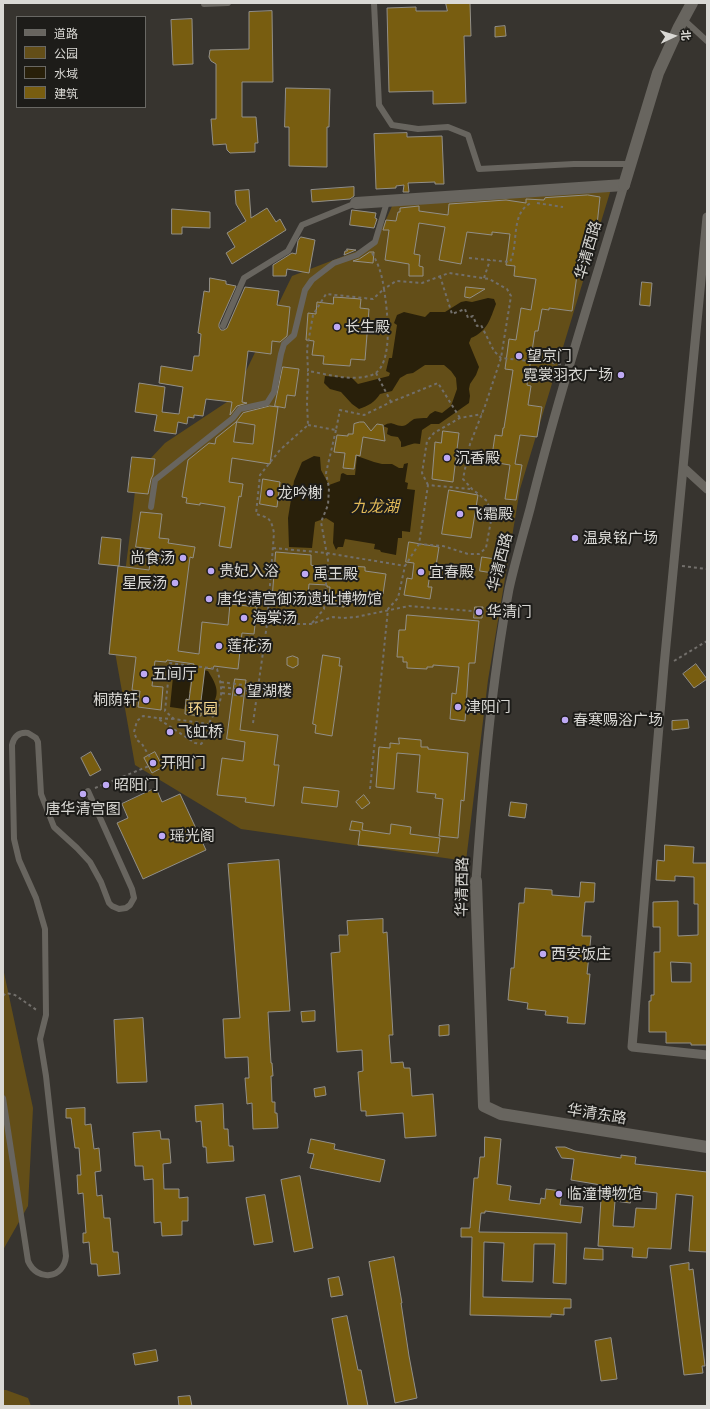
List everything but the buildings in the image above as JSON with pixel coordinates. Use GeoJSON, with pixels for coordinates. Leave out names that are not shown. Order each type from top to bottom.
{"type":"FeatureCollection","features":[{"type":"Feature","properties":{"kind":"street","name":"华清西路"},"geometry":{"type":"LineString","coordinates":[[484,1106],[476,881],[492,700],[510,586],[542,461],[629,164],[658,73],[692,3]]}},
{"type":"Feature","properties":{"kind":"street"},"geometry":{"type":"LineString","coordinates":[[356,203],[624,185]]}},
{"type":"Feature","properties":{"kind":"street"},"geometry":{"type":"LineString","coordinates":[[707,217],[664,666],[632,1047],[707,1055]]}},
{"type":"Feature","properties":{"kind":"street"},"geometry":{"type":"LineString","coordinates":[[684,468],[707,489]]}},
{"type":"Feature","properties":{"kind":"street","name":"华清东路"},"geometry":{"type":"LineString","coordinates":[[484,1106],[501,1114],[511,1116],[707,1147]]}},
{"type":"Feature","properties":{"kind":"lane"},"geometry":{"type":"LineString","coordinates":[[204,4],[228,3]]}},
{"type":"Feature","properties":{"kind":"lane"},"geometry":{"type":"LineString","coordinates":[[374,3],[379,105],[392,124],[418,129],[448,127],[468,135],[479,169],[574,164],[629,164]]}},
{"type":"Feature","properties":{"kind":"lane"},"geometry":{"type":"LineString","coordinates":[[683,19],[707,41]]}},
{"type":"Feature","properties":{"kind":"lane"},"geometry":{"type":"LineString","coordinates":[[151,507],[155,480],[233,418],[240,409],[267,403],[274,392],[284,344],[294,335],[305,290],[312,280],[334,263],[357,255],[375,242],[387,202]]}},
{"type":"Feature","properties":{"kind":"lane"},"geometry":{"type":"LineString","coordinates":[[223,326],[244,278],[288,251],[302,225],[356,203]]}},
{"type":"Feature","properties":{"kind":"lane"},"geometry":{"type":"LineString","coordinates":[[3,1098],[28,1262],[38,1274],[49,1276],[61,1269],[64,1265],[66,1256],[46,1076],[40,1039],[46,1015],[45,928],[36,898],[19,860],[14,840],[12,745],[15,736],[24,732],[36,738],[39,746],[41,794],[54,827],[78,848],[90,862],[101,882],[109,903],[119,909],[126,908],[132,902],[134,893],[88,791]]}},
{"type":"Feature","properties":{"kind":"path"},"geometry":{"type":"LineString","coordinates":[[469,258],[510,262],[513,256],[518,223],[522,211],[526,205],[533,202],[563,207]]}},
{"type":"Feature","properties":{"kind":"path"},"geometry":{"type":"LineString","coordinates":[[308,371],[353,378],[372,375],[381,369],[387,347],[389,318],[382,274],[377,262],[368,249]]}},
{"type":"Feature","properties":{"kind":"path"},"geometry":{"type":"LineString","coordinates":[[484,278],[490,260]]}},
{"type":"Feature","properties":{"kind":"path"},"geometry":{"type":"LineString","coordinates":[[308,425],[307,349],[313,315],[326,294],[373,299],[396,281],[422,283],[449,273],[489,279],[507,289],[511,296],[501,358],[470,444],[463,479],[472,489],[487,501],[492,514],[486,548],[479,554],[468,554],[443,546],[419,544]]}},
{"type":"Feature","properties":{"kind":"path"},"geometry":{"type":"LineString","coordinates":[[440,276],[452,314],[465,309],[468,318],[473,316],[477,326],[481,324],[483,332],[494,351],[501,358],[570,365]]}},
{"type":"Feature","properties":{"kind":"path"},"geometry":{"type":"LineString","coordinates":[[376,372],[391,402]]}},
{"type":"Feature","properties":{"kind":"path"},"geometry":{"type":"LineString","coordinates":[[311,624],[324,609],[328,560],[321,522],[328,505],[328,480],[326,473],[340,410],[364,415],[391,402],[438,383],[460,418]]}},
{"type":"Feature","properties":{"kind":"path"},"geometry":{"type":"LineString","coordinates":[[370,789],[388,609],[398,598],[405,566],[419,544],[428,484],[422,473],[427,441],[434,433],[460,418],[482,414]]}},
{"type":"Feature","properties":{"kind":"path"},"geometry":{"type":"LineString","coordinates":[[308,425],[336,430]]}},
{"type":"Feature","properties":{"kind":"path"},"geometry":{"type":"LineString","coordinates":[[253,723],[267,624],[274,534],[272,522],[267,517],[256,514],[260,475],[280,450],[308,425]]}},
{"type":"Feature","properties":{"kind":"path"},"geometry":{"type":"LineString","coordinates":[[428,484],[472,489]]}},
{"type":"Feature","properties":{"kind":"path"},"geometry":{"type":"LineString","coordinates":[[273,548],[327,553],[405,566]]}},
{"type":"Feature","properties":{"kind":"path"},"geometry":{"type":"LineString","coordinates":[[674,565],[707,569]]}},
{"type":"Feature","properties":{"kind":"path"},"geometry":{"type":"LineString","coordinates":[[267,624],[311,624],[333,617],[356,617],[388,609],[409,606],[505,614]]}},
{"type":"Feature","properties":{"kind":"path"},"geometry":{"type":"LineString","coordinates":[[664,666],[707,641]]}},
{"type":"Feature","properties":{"kind":"path"},"geometry":{"type":"LineString","coordinates":[[157,718],[198,744],[202,744],[206,739],[208,724],[218,708],[222,693],[221,682],[217,669],[170,663],[165,710],[174,719]]}},
{"type":"Feature","properties":{"kind":"path"},"geometry":{"type":"LineString","coordinates":[[221,682],[258,687]]}},
{"type":"Feature","properties":{"kind":"path"},"geometry":{"type":"LineString","coordinates":[[222,687],[257,692]]}},
{"type":"Feature","properties":{"kind":"path"},"geometry":{"type":"LineString","coordinates":[[222,693],[256,698]]}},
{"type":"Feature","properties":{"kind":"path"},"geometry":{"type":"LineString","coordinates":[[88,791],[154,764],[134,732],[135,725],[140,718],[146,716],[208,724]]}},
{"type":"Feature","properties":{"kind":"path"},"geometry":{"type":"LineString","coordinates":[[3,996],[6,993],[15,995],[46,1015]]}},
{"type":"Feature","properties":{"kind":"green space","name":"环园"},"geometry":{"type":"Polygon","coordinates":[[[611,189],[520,489],[488,680],[466,861],[241,829],[135,765],[115,652],[137,473],[165,443],[233,398],[292,276],[375,244],[393,204],[611,189]]]}},
{"type":"Feature","properties":{"kind":"green space"},"geometry":{"type":"Polygon","coordinates":[[[3,968],[33,1108],[28,1206],[3,1250],[3,968]]]}},
{"type":"Feature","properties":{"kind":"green space"},"geometry":{"type":"Polygon","coordinates":[[[3,1390],[28,1398],[31,1406],[3,1406],[3,1390]]]}},
{"type":"Feature","properties":{"kind":"water"},"geometry":{"type":"Polygon","coordinates":[[[488,298],[494,299],[496,304],[490,320],[481,332],[471,338],[469,343],[479,367],[470,384],[469,403],[439,424],[431,424],[422,430],[420,444],[401,447],[401,442],[398,437],[387,434],[388,428],[383,426],[391,423],[404,426],[414,419],[427,418],[435,411],[442,413],[451,406],[457,389],[456,378],[444,365],[425,365],[413,373],[407,374],[400,378],[392,391],[380,394],[371,403],[359,409],[341,392],[330,389],[324,383],[325,376],[352,378],[358,384],[389,376],[390,373],[386,371],[389,358],[392,358],[397,325],[394,323],[397,315],[404,312],[425,317],[430,312],[445,312],[461,302],[472,302],[488,298]]]}},
{"type":"Feature","properties":{"kind":"water","name":"九龙湖"},"geometry":{"type":"Polygon","coordinates":[[[314,456],[320,457],[321,470],[329,485],[340,481],[341,474],[343,473],[347,475],[355,475],[357,456],[382,464],[392,464],[399,468],[403,468],[404,464],[408,463],[405,482],[408,483],[407,489],[415,490],[410,532],[402,531],[402,538],[398,538],[396,555],[374,549],[375,544],[345,539],[343,547],[338,547],[336,550],[333,543],[334,523],[326,518],[315,522],[312,548],[289,547],[288,518],[294,481],[302,462],[314,456]]]}},
{"type":"Feature","properties":{"kind":"water"},"geometry":{"type":"Polygon","coordinates":[[[174,667],[192,669],[189,693],[202,695],[204,670],[208,671],[217,691],[215,700],[208,711],[202,711],[203,701],[186,699],[184,709],[170,707],[174,667]]]}},
{"type":"Feature","properties":{"kind":"place","name":"长生殿"},"geometry":{"type":"Point","coordinates":[337,327]}},
{"type":"Feature","properties":{"kind":"place","name":"望京门"},"geometry":{"type":"Point","coordinates":[519,356]}},
{"type":"Feature","properties":{"kind":"place","name":"霓裳羽衣广场"},"geometry":{"type":"Point","coordinates":[621,375]}},
{"type":"Feature","properties":{"kind":"place","name":"沉香殿"},"geometry":{"type":"Point","coordinates":[447,458]}},
{"type":"Feature","properties":{"kind":"place","name":"龙吟榭"},"geometry":{"type":"Point","coordinates":[270,493]}},
{"type":"Feature","properties":{"kind":"place","name":"飞霜殿"},"geometry":{"type":"Point","coordinates":[460,514]}},
{"type":"Feature","properties":{"kind":"place","name":"温泉铭广场"},"geometry":{"type":"Point","coordinates":[575,538]}},
{"type":"Feature","properties":{"kind":"place","name":"尚食汤"},"geometry":{"type":"Point","coordinates":[183,558]}},
{"type":"Feature","properties":{"kind":"place","name":"贵妃入浴"},"geometry":{"type":"Point","coordinates":[211,571]}},
{"type":"Feature","properties":{"kind":"place","name":"宜春殿"},"geometry":{"type":"Point","coordinates":[421,572]}},
{"type":"Feature","properties":{"kind":"place","name":"禹王殿"},"geometry":{"type":"Point","coordinates":[305,574]}},
{"type":"Feature","properties":{"kind":"place","name":"星辰汤"},"geometry":{"type":"Point","coordinates":[175,583]}},
{"type":"Feature","properties":{"kind":"place","name":"唐华清宫御汤遗址博物馆"},"geometry":{"type":"Point","coordinates":[209,599]}},
{"type":"Feature","properties":{"kind":"place","name":"华清门"},"geometry":{"type":"Point","coordinates":[479,612]}},
{"type":"Feature","properties":{"kind":"place","name":"海棠汤"},"geometry":{"type":"Point","coordinates":[244,618]}},
{"type":"Feature","properties":{"kind":"place","name":"莲花汤"},"geometry":{"type":"Point","coordinates":[219,646]}},
{"type":"Feature","properties":{"kind":"place","name":"五间厅"},"geometry":{"type":"Point","coordinates":[144,674]}},
{"type":"Feature","properties":{"kind":"place","name":"望湖楼"},"geometry":{"type":"Point","coordinates":[239,691]}},
{"type":"Feature","properties":{"kind":"place","name":"桐荫轩"},"geometry":{"type":"Point","coordinates":[146,700]}},
{"type":"Feature","properties":{"kind":"place","name":"津阳门"},"geometry":{"type":"Point","coordinates":[458,707]}},
{"type":"Feature","properties":{"kind":"place","name":"春寒赐浴广场"},"geometry":{"type":"Point","coordinates":[565,720]}},
{"type":"Feature","properties":{"kind":"place","name":"飞虹桥"},"geometry":{"type":"Point","coordinates":[170,732]}},
{"type":"Feature","properties":{"kind":"place","name":"开阳门"},"geometry":{"type":"Point","coordinates":[153,763]}},
{"type":"Feature","properties":{"kind":"place","name":"昭阳门"},"geometry":{"type":"Point","coordinates":[106,785]}},
{"type":"Feature","properties":{"kind":"place","name":"唐华清宫图"},"geometry":{"type":"Point","coordinates":[83,794]}},
{"type":"Feature","properties":{"kind":"place","name":"瑶光阁"},"geometry":{"type":"Point","coordinates":[162,836]}},
{"type":"Feature","properties":{"kind":"place","name":"西安饭庄"},"geometry":{"type":"Point","coordinates":[543,954]}},
{"type":"Feature","properties":{"kind":"place","name":"临潼博物馆"},"geometry":{"type":"Point","coordinates":[559,1194]}}]}
